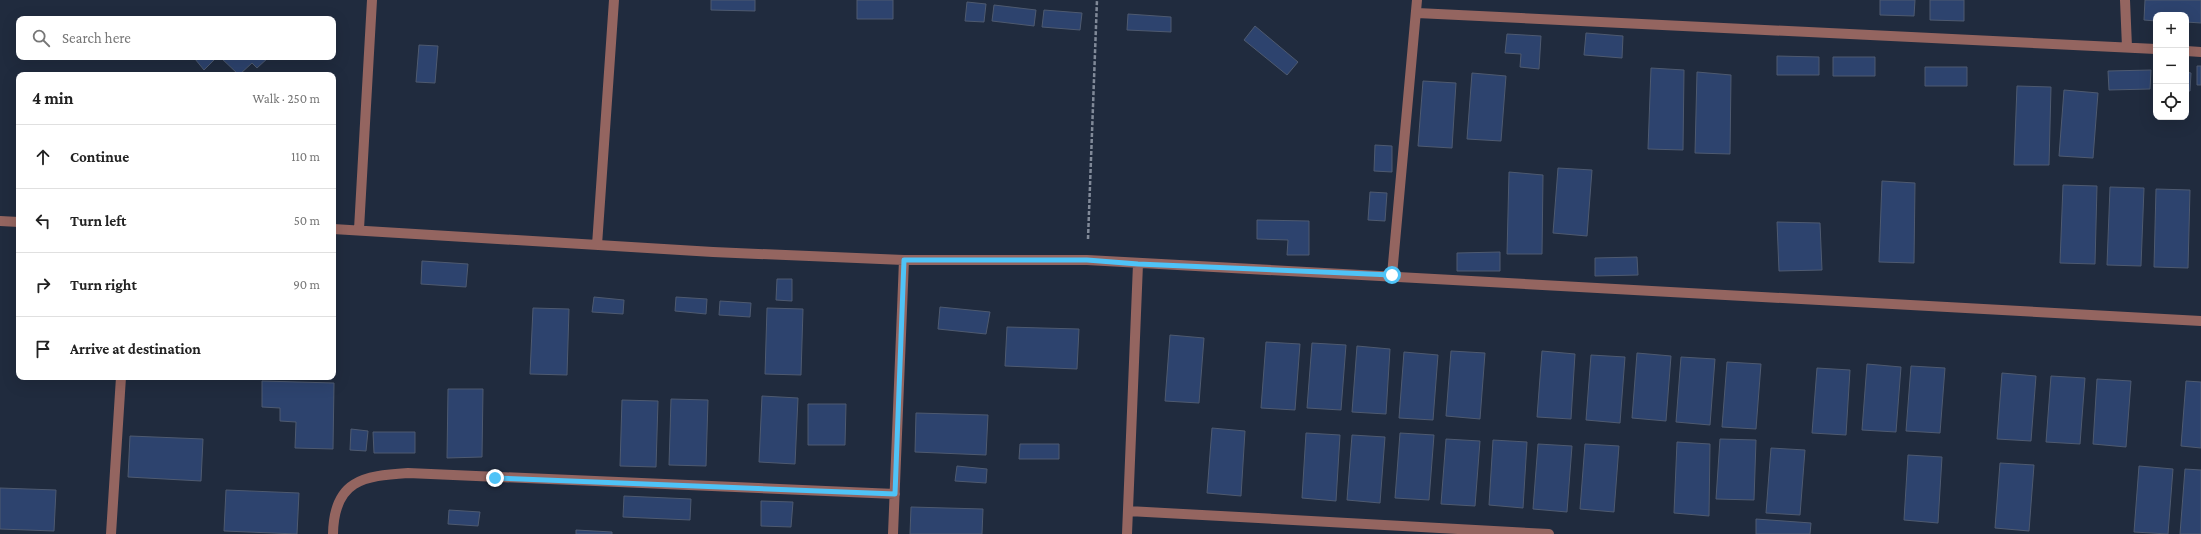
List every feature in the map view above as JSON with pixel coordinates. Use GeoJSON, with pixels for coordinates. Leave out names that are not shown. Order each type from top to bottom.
{"type":"FeatureCollection","features":[{"type":"Feature","properties":{"kind":"street"},"geometry":{"type":"LineString","coordinates":[[359,229],[372,0]]}},
{"type":"Feature","properties":{"kind":"street"},"geometry":{"type":"LineString","coordinates":[[597,245],[614,0]]}},
{"type":"Feature","properties":{"kind":"street"},"geometry":{"type":"LineString","coordinates":[[1392,275],[1417,0]]}},
{"type":"Feature","properties":{"kind":"street"},"geometry":{"type":"LineString","coordinates":[[2125,0],[2127,47]]}},
{"type":"Feature","properties":{"kind":"street"},"geometry":{"type":"LineString","coordinates":[[1417,13],[2153,49]]}},
{"type":"Feature","properties":{"kind":"street"},"geometry":{"type":"LineString","coordinates":[[2189,51],[2201,52]]}},
{"type":"Feature","properties":{"kind":"street"},"geometry":{"type":"LineString","coordinates":[[0,221],[16,222]]}},
{"type":"Feature","properties":{"kind":"street"},"geometry":{"type":"LineString","coordinates":[[336,229],[359,229],[597,245],[904,260],[1087,260],[1138,264],[1392,275],[2201,321]]}},
{"type":"Feature","properties":{"kind":"street"},"geometry":{"type":"LineString","coordinates":[[893,534],[904,260]]}},
{"type":"Feature","properties":{"kind":"street"},"geometry":{"type":"LineString","coordinates":[[1127,534],[1138,264]]}},
{"type":"Feature","properties":{"kind":"street"},"geometry":{"type":"LineString","coordinates":[[111,534],[121,380]]}},
{"type":"Feature","properties":{"kind":"street"},"geometry":{"type":"LineString","coordinates":[[333,534],[341,496],[357,481],[378,475],[400,473],[895,494]]}},
{"type":"Feature","properties":{"kind":"street"},"geometry":{"type":"LineString","coordinates":[[1128,511],[1549,534]]}},
{"type":"Feature","properties":{"kind":"path"},"geometry":{"type":"LineString","coordinates":[[1087,260],[1096,0]]}},
{"type":"Feature","properties":{"kind":"building"},"geometry":{"type":"Polygon","coordinates":[[[711,0],[755,0],[755,11],[711,10],[711,0]]]}},
{"type":"Feature","properties":{"kind":"building"},"geometry":{"type":"Polygon","coordinates":[[[857,0],[893,0],[893,19],[857,19],[857,0]]]}},
{"type":"Feature","properties":{"kind":"building"},"geometry":{"type":"Polygon","coordinates":[[[1880,0],[1915,0],[1914,16],[1880,15],[1880,0]]]}},
{"type":"Feature","properties":{"kind":"building"},"geometry":{"type":"Polygon","coordinates":[[[1930,0],[1964,0],[1964,21],[1930,20],[1930,0]]]}},
{"type":"Feature","properties":{"kind":"building"},"geometry":{"type":"Polygon","coordinates":[[[2145,0],[2201,0],[2201,23],[2189,22],[2189,12],[2153,12],[2153,21],[2144,20],[2145,0]]]}},
{"type":"Feature","properties":{"kind":"building"},"geometry":{"type":"Polygon","coordinates":[[[967,2],[986,4],[984,22],[965,21],[967,2]]]}},
{"type":"Feature","properties":{"kind":"building"},"geometry":{"type":"Polygon","coordinates":[[[994,5],[1036,10],[1034,26],[992,21],[994,5]]]}},
{"type":"Feature","properties":{"kind":"building"},"geometry":{"type":"Polygon","coordinates":[[[1044,10],[1082,13],[1080,30],[1042,27],[1044,10]]]}},
{"type":"Feature","properties":{"kind":"building"},"geometry":{"type":"Polygon","coordinates":[[[1128,14],[1171,17],[1171,32],[1127,30],[1128,14]]]}},
{"type":"Feature","properties":{"kind":"building"},"geometry":{"type":"Polygon","coordinates":[[[1255,26],[1298,62],[1287,75],[1244,40],[1255,26]]]}},
{"type":"Feature","properties":{"kind":"building"},"geometry":{"type":"Polygon","coordinates":[[[1586,33],[1623,36],[1622,58],[1584,55],[1586,33]]]}},
{"type":"Feature","properties":{"kind":"building"},"geometry":{"type":"Polygon","coordinates":[[[1507,34],[1541,36],[1539,69],[1520,67],[1521,54],[1505,53],[1507,34]]]}},
{"type":"Feature","properties":{"kind":"building"},"geometry":{"type":"Polygon","coordinates":[[[419,45],[438,46],[435,83],[416,82],[419,45]]]}},
{"type":"Feature","properties":{"kind":"building"},"geometry":{"type":"Polygon","coordinates":[[[1777,56],[1819,57],[1819,75],[1777,75],[1777,56]]]}},
{"type":"Feature","properties":{"kind":"building"},"geometry":{"type":"Polygon","coordinates":[[[1833,57],[1875,57],[1875,76],[1833,76],[1833,57]]]}},
{"type":"Feature","properties":{"kind":"building"},"geometry":{"type":"Polygon","coordinates":[[[196,60],[214,60],[204,70],[196,60]]]}},
{"type":"Feature","properties":{"kind":"building"},"geometry":{"type":"Polygon","coordinates":[[[223,60],[266,60],[257,68],[252,63],[242,72],[236,72],[223,60]]]}},
{"type":"Feature","properties":{"kind":"building"},"geometry":{"type":"Polygon","coordinates":[[[2197,66],[2201,66],[2201,85],[2197,85],[2197,66]]]}},
{"type":"Feature","properties":{"kind":"building"},"geometry":{"type":"Polygon","coordinates":[[[1925,67],[1967,67],[1967,86],[1925,86],[1925,67]]]}},
{"type":"Feature","properties":{"kind":"building"},"geometry":{"type":"Polygon","coordinates":[[[1651,68],[1684,70],[1683,150],[1648,149],[1651,68]]]}},
{"type":"Feature","properties":{"kind":"building"},"geometry":{"type":"Polygon","coordinates":[[[2151,70],[2150,89],[2109,90],[2108,71],[2151,70]]]}},
{"type":"Feature","properties":{"kind":"building"},"geometry":{"type":"Polygon","coordinates":[[[1697,72],[1731,75],[1730,154],[1695,153],[1697,72]]]}},
{"type":"Feature","properties":{"kind":"building"},"geometry":{"type":"Polygon","coordinates":[[[1472,73],[1506,76],[1501,141],[1467,139],[1472,73]]]}},
{"type":"Feature","properties":{"kind":"building"},"geometry":{"type":"Polygon","coordinates":[[[2189,73],[2191,73],[2189,91],[2189,73]]]}},
{"type":"Feature","properties":{"kind":"building"},"geometry":{"type":"Polygon","coordinates":[[[1423,81],[1456,83],[1452,148],[1418,146],[1423,81]]]}},
{"type":"Feature","properties":{"kind":"building"},"geometry":{"type":"Polygon","coordinates":[[[2017,86],[2051,87],[2049,165],[2014,165],[2017,86]]]}},
{"type":"Feature","properties":{"kind":"building"},"geometry":{"type":"Polygon","coordinates":[[[2064,90],[2098,93],[2093,158],[2059,156],[2064,90]]]}},
{"type":"Feature","properties":{"kind":"building"},"geometry":{"type":"Polygon","coordinates":[[[1375,145],[1392,146],[1392,172],[1374,171],[1375,145]]]}},
{"type":"Feature","properties":{"kind":"building"},"geometry":{"type":"Polygon","coordinates":[[[1558,168],[1592,170],[1587,236],[1553,233],[1558,168]]]}},
{"type":"Feature","properties":{"kind":"building"},"geometry":{"type":"Polygon","coordinates":[[[1509,172],[1543,175],[1542,254],[1507,254],[1509,172]]]}},
{"type":"Feature","properties":{"kind":"building"},"geometry":{"type":"Polygon","coordinates":[[[1882,181],[1915,183],[1914,263],[1879,262],[1882,181]]]}},
{"type":"Feature","properties":{"kind":"building"},"geometry":{"type":"Polygon","coordinates":[[[2063,185],[2097,186],[2095,264],[2060,263],[2063,185]]]}},
{"type":"Feature","properties":{"kind":"building"},"geometry":{"type":"Polygon","coordinates":[[[2110,187],[2144,188],[2141,266],[2107,265],[2110,187]]]}},
{"type":"Feature","properties":{"kind":"building"},"geometry":{"type":"Polygon","coordinates":[[[2156,189],[2190,190],[2188,268],[2154,267],[2156,189]]]}},
{"type":"Feature","properties":{"kind":"building"},"geometry":{"type":"Polygon","coordinates":[[[1370,192],[1387,193],[1385,221],[1368,220],[1370,192]]]}},
{"type":"Feature","properties":{"kind":"building"},"geometry":{"type":"Polygon","coordinates":[[[1257,220],[1309,221],[1309,255],[1287,255],[1288,240],[1257,239],[1257,220]]]}},
{"type":"Feature","properties":{"kind":"building"},"geometry":{"type":"Polygon","coordinates":[[[1777,222],[1820,223],[1822,270],[1779,271],[1777,222]]]}},
{"type":"Feature","properties":{"kind":"building"},"geometry":{"type":"Polygon","coordinates":[[[1500,252],[1500,271],[1457,271],[1457,253],[1500,252]]]}},
{"type":"Feature","properties":{"kind":"building"},"geometry":{"type":"Polygon","coordinates":[[[1637,257],[1638,275],[1595,276],[1595,258],[1637,257]]]}},
{"type":"Feature","properties":{"kind":"building"},"geometry":{"type":"Polygon","coordinates":[[[422,261],[468,264],[466,287],[421,284],[422,261]]]}},
{"type":"Feature","properties":{"kind":"building"},"geometry":{"type":"Polygon","coordinates":[[[777,279],[792,279],[792,301],[776,300],[777,279]]]}},
{"type":"Feature","properties":{"kind":"building"},"geometry":{"type":"Polygon","coordinates":[[[594,297],[624,300],[623,314],[592,312],[594,297]]]}},
{"type":"Feature","properties":{"kind":"building"},"geometry":{"type":"Polygon","coordinates":[[[676,297],[707,299],[706,314],[675,311],[676,297]]]}},
{"type":"Feature","properties":{"kind":"building"},"geometry":{"type":"Polygon","coordinates":[[[720,301],[751,303],[750,317],[719,315],[720,301]]]}},
{"type":"Feature","properties":{"kind":"building"},"geometry":{"type":"Polygon","coordinates":[[[940,307],[990,312],[986,334],[938,329],[940,307]]]}},
{"type":"Feature","properties":{"kind":"building"},"geometry":{"type":"Polygon","coordinates":[[[533,308],[569,309],[567,375],[530,374],[533,308]]]}},
{"type":"Feature","properties":{"kind":"building"},"geometry":{"type":"Polygon","coordinates":[[[767,308],[803,309],[801,375],[765,374],[767,308]]]}},
{"type":"Feature","properties":{"kind":"building"},"geometry":{"type":"Polygon","coordinates":[[[1007,327],[1079,329],[1077,369],[1005,366],[1007,327]]]}},
{"type":"Feature","properties":{"kind":"building"},"geometry":{"type":"Polygon","coordinates":[[[1170,335],[1204,338],[1199,403],[1165,401],[1170,335]]]}},
{"type":"Feature","properties":{"kind":"building"},"geometry":{"type":"Polygon","coordinates":[[[1266,342],[1300,344],[1295,410],[1261,408],[1266,342]]]}},
{"type":"Feature","properties":{"kind":"building"},"geometry":{"type":"Polygon","coordinates":[[[1312,343],[1346,345],[1341,410],[1307,408],[1312,343]]]}},
{"type":"Feature","properties":{"kind":"building"},"geometry":{"type":"Polygon","coordinates":[[[1357,346],[1390,349],[1386,414],[1352,412],[1357,346]]]}},
{"type":"Feature","properties":{"kind":"building"},"geometry":{"type":"Polygon","coordinates":[[[1451,351],[1485,353],[1480,419],[1446,416],[1451,351]]]}},
{"type":"Feature","properties":{"kind":"building"},"geometry":{"type":"Polygon","coordinates":[[[1542,351],[1575,354],[1571,419],[1537,417],[1542,351]]]}},
{"type":"Feature","properties":{"kind":"building"},"geometry":{"type":"Polygon","coordinates":[[[1404,352],[1438,355],[1433,420],[1399,418],[1404,352]]]}},
{"type":"Feature","properties":{"kind":"building"},"geometry":{"type":"Polygon","coordinates":[[[1637,353],[1671,356],[1666,421],[1632,418],[1637,353]]]}},
{"type":"Feature","properties":{"kind":"building"},"geometry":{"type":"Polygon","coordinates":[[[1591,355],[1625,357],[1620,423],[1586,420],[1591,355]]]}},
{"type":"Feature","properties":{"kind":"building"},"geometry":{"type":"Polygon","coordinates":[[[1681,357],[1715,359],[1710,425],[1676,422],[1681,357]]]}},
{"type":"Feature","properties":{"kind":"building"},"geometry":{"type":"Polygon","coordinates":[[[1727,362],[1761,364],[1756,429],[1722,427],[1727,362]]]}},
{"type":"Feature","properties":{"kind":"building"},"geometry":{"type":"Polygon","coordinates":[[[1867,364],[1901,367],[1896,432],[1862,430],[1867,364]]]}},
{"type":"Feature","properties":{"kind":"building"},"geometry":{"type":"Polygon","coordinates":[[[1911,366],[1945,368],[1940,433],[1906,431],[1911,366]]]}},
{"type":"Feature","properties":{"kind":"building"},"geometry":{"type":"Polygon","coordinates":[[[1817,368],[1850,370],[1846,435],[1812,433],[1817,368]]]}},
{"type":"Feature","properties":{"kind":"building"},"geometry":{"type":"Polygon","coordinates":[[[2002,373],[2036,376],[2031,441],[1997,439],[2002,373]]]}},
{"type":"Feature","properties":{"kind":"building"},"geometry":{"type":"Polygon","coordinates":[[[2051,376],[2085,378],[2080,444],[2046,442],[2051,376]]]}},
{"type":"Feature","properties":{"kind":"building"},"geometry":{"type":"Polygon","coordinates":[[[2097,379],[2131,381],[2126,447],[2093,444],[2097,379]]]}},
{"type":"Feature","properties":{"kind":"building"},"geometry":{"type":"Polygon","coordinates":[[[262,381],[334,383],[333,449],[295,448],[296,422],[280,421],[280,408],[262,407],[262,381]]]}},
{"type":"Feature","properties":{"kind":"building"},"geometry":{"type":"Polygon","coordinates":[[[2186,381],[2201,382],[2201,448],[2181,446],[2186,381]]]}},
{"type":"Feature","properties":{"kind":"building"},"geometry":{"type":"Polygon","coordinates":[[[448,389],[483,389],[482,457],[447,458],[448,389]]]}},
{"type":"Feature","properties":{"kind":"building"},"geometry":{"type":"Polygon","coordinates":[[[762,396],[798,398],[795,464],[759,462],[762,396]]]}},
{"type":"Feature","properties":{"kind":"building"},"geometry":{"type":"Polygon","coordinates":[[[671,399],[708,400],[706,466],[669,465],[671,399]]]}},
{"type":"Feature","properties":{"kind":"building"},"geometry":{"type":"Polygon","coordinates":[[[622,400],[658,401],[656,467],[620,466],[622,400]]]}},
{"type":"Feature","properties":{"kind":"building"},"geometry":{"type":"Polygon","coordinates":[[[808,404],[846,404],[845,445],[808,445],[808,404]]]}},
{"type":"Feature","properties":{"kind":"building"},"geometry":{"type":"Polygon","coordinates":[[[916,413],[988,415],[986,455],[915,452],[916,413]]]}},
{"type":"Feature","properties":{"kind":"building"},"geometry":{"type":"Polygon","coordinates":[[[1212,428],[1245,431],[1241,496],[1207,493],[1212,428]]]}},
{"type":"Feature","properties":{"kind":"building"},"geometry":{"type":"Polygon","coordinates":[[[351,429],[368,431],[366,451],[350,450],[351,429]]]}},
{"type":"Feature","properties":{"kind":"building"},"geometry":{"type":"Polygon","coordinates":[[[373,432],[415,432],[415,453],[374,453],[373,432]]]}},
{"type":"Feature","properties":{"kind":"building"},"geometry":{"type":"Polygon","coordinates":[[[1306,433],[1340,435],[1336,501],[1302,498],[1306,433]]]}},
{"type":"Feature","properties":{"kind":"building"},"geometry":{"type":"Polygon","coordinates":[[[1400,433],[1434,435],[1429,500],[1395,498],[1400,433]]]}},
{"type":"Feature","properties":{"kind":"building"},"geometry":{"type":"Polygon","coordinates":[[[1352,435],[1385,437],[1380,503],[1347,500],[1352,435]]]}},
{"type":"Feature","properties":{"kind":"building"},"geometry":{"type":"Polygon","coordinates":[[[130,436],[203,439],[201,481],[128,477],[130,436]]]}},
{"type":"Feature","properties":{"kind":"building"},"geometry":{"type":"Polygon","coordinates":[[[1446,439],[1480,441],[1475,506],[1441,504],[1446,439]]]}},
{"type":"Feature","properties":{"kind":"building"},"geometry":{"type":"Polygon","coordinates":[[[1720,439],[1756,440],[1754,500],[1716,499],[1720,439]]]}},
{"type":"Feature","properties":{"kind":"building"},"geometry":{"type":"Polygon","coordinates":[[[1493,440],[1527,442],[1523,508],[1489,505],[1493,440]]]}},
{"type":"Feature","properties":{"kind":"building"},"geometry":{"type":"Polygon","coordinates":[[[1677,442],[1710,444],[1709,516],[1674,513],[1677,442]]]}},
{"type":"Feature","properties":{"kind":"building"},"geometry":{"type":"Polygon","coordinates":[[[1020,444],[1059,444],[1059,459],[1019,459],[1020,444]]]}},
{"type":"Feature","properties":{"kind":"building"},"geometry":{"type":"Polygon","coordinates":[[[1538,444],[1572,446],[1567,512],[1533,509],[1538,444]]]}},
{"type":"Feature","properties":{"kind":"building"},"geometry":{"type":"Polygon","coordinates":[[[1585,444],[1619,446],[1614,512],[1580,509],[1585,444]]]}},
{"type":"Feature","properties":{"kind":"building"},"geometry":{"type":"Polygon","coordinates":[[[1771,448],[1805,450],[1800,515],[1766,513],[1771,448]]]}},
{"type":"Feature","properties":{"kind":"building"},"geometry":{"type":"Polygon","coordinates":[[[1908,455],[1942,457],[1938,523],[1904,520],[1908,455]]]}},
{"type":"Feature","properties":{"kind":"building"},"geometry":{"type":"Polygon","coordinates":[[[2000,463],[2034,465],[2029,531],[1995,528],[2000,463]]]}},
{"type":"Feature","properties":{"kind":"building"},"geometry":{"type":"Polygon","coordinates":[[[957,466],[987,469],[986,483],[955,481],[957,466]]]}},
{"type":"Feature","properties":{"kind":"building"},"geometry":{"type":"Polygon","coordinates":[[[2139,466],[2173,469],[2168,534],[2134,532],[2139,466]]]}},
{"type":"Feature","properties":{"kind":"building"},"geometry":{"type":"Polygon","coordinates":[[[2185,469],[2201,470],[2201,534],[2180,534],[2185,469]]]}},
{"type":"Feature","properties":{"kind":"building"},"geometry":{"type":"Polygon","coordinates":[[[0,488],[56,490],[54,531],[0,529],[0,488]]]}},
{"type":"Feature","properties":{"kind":"building"},"geometry":{"type":"Polygon","coordinates":[[[226,490],[299,493],[297,534],[224,531],[226,490]]]}},
{"type":"Feature","properties":{"kind":"building"},"geometry":{"type":"Polygon","coordinates":[[[624,496],[691,499],[690,520],[623,517],[624,496]]]}},
{"type":"Feature","properties":{"kind":"building"},"geometry":{"type":"Polygon","coordinates":[[[761,501],[793,502],[791,527],[761,526],[761,501]]]}},
{"type":"Feature","properties":{"kind":"building"},"geometry":{"type":"Polygon","coordinates":[[[911,507],[983,509],[982,534],[910,534],[911,507]]]}},
{"type":"Feature","properties":{"kind":"building"},"geometry":{"type":"Polygon","coordinates":[[[449,510],[480,512],[478,526],[448,524],[449,510]]]}},
{"type":"Feature","properties":{"kind":"building"},"geometry":{"type":"Polygon","coordinates":[[[1756,519],[1811,523],[1810,534],[1756,534],[1756,519]]]}},
{"type":"Feature","properties":{"kind":"building"},"geometry":{"type":"Polygon","coordinates":[[[576,530],[612,532],[612,534],[576,534],[576,530]]]}},
{"type":"Feature","properties":{"kind":"route"},"geometry":{"type":"LineString","coordinates":[[495,478],[895,494],[904,260],[1087,260],[1138,264],[1392,275]]}}]}
